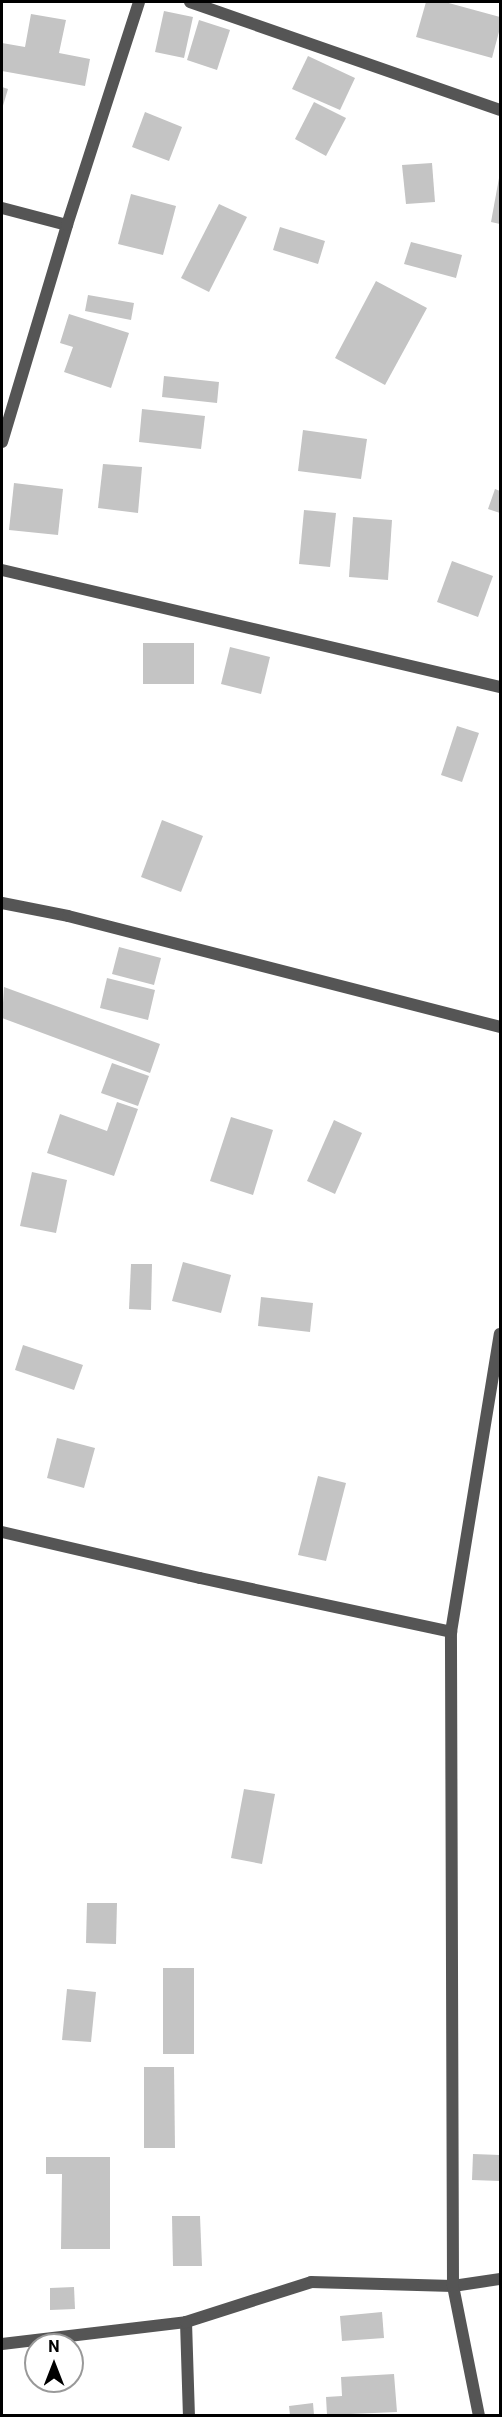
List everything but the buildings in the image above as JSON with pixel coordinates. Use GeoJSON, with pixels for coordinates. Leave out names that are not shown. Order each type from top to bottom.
{"type":"FeatureCollection","features":[{"type":"Feature","properties":{"kind":"street"},"geometry":{"type":"LineString","coordinates":[[2,442],[67,225],[139,2]]}},
{"type":"Feature","properties":{"kind":"street"},"geometry":{"type":"LineString","coordinates":[[190,2],[501,110]]}},
{"type":"Feature","properties":{"kind":"street"},"geometry":{"type":"LineString","coordinates":[[2,208],[67,225]]}},
{"type":"Feature","properties":{"kind":"street"},"geometry":{"type":"LineString","coordinates":[[2,570],[501,687]]}},
{"type":"Feature","properties":{"kind":"street"},"geometry":{"type":"LineString","coordinates":[[2,903],[68,916],[501,1027]]}},
{"type":"Feature","properties":{"kind":"street"},"geometry":{"type":"LineString","coordinates":[[479,2415],[453,2286],[451,1632],[501,1334]]}},
{"type":"Feature","properties":{"kind":"street"},"geometry":{"type":"LineString","coordinates":[[2,1532],[200,1578],[451,1632]]}},
{"type":"Feature","properties":{"kind":"street"},"geometry":{"type":"LineString","coordinates":[[2,2344],[186,2322],[311,2282],[453,2286],[501,2279]]}},
{"type":"Feature","properties":{"kind":"street"},"geometry":{"type":"LineString","coordinates":[[186,2322],[189,2415]]}}]}
